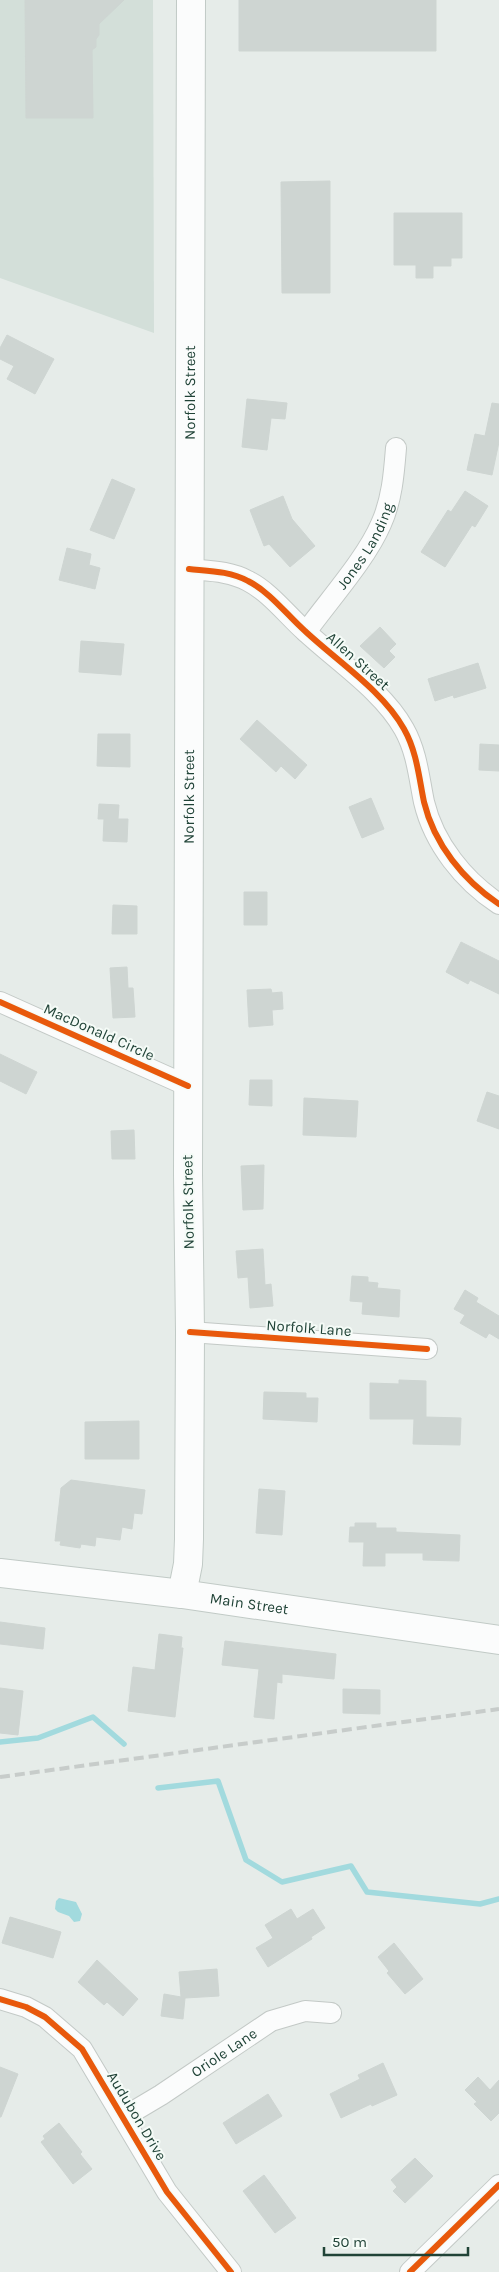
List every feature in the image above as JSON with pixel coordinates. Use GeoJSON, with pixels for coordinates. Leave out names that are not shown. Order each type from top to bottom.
{"type":"FeatureCollection","features":[{"type":"Feature","properties":{"kind":"main road","name":"Norfolk Street"},"geometry":{"type":"LineString","coordinates":[[182,1594],[188,1564],[189,1539],[188,1086],[191,0]]}},
{"type":"Feature","properties":{"kind":"main road","name":"Main Street"},"geometry":{"type":"LineString","coordinates":[[0,1573],[182,1594],[499,1640]]}},
{"type":"Feature","properties":{"kind":"street","name":"Jones Landing"},"geometry":{"type":"LineString","coordinates":[[306,632],[375,536],[382,522],[392,484],[396,448]]}},
{"type":"Feature","properties":{"kind":"street","name":"Allen Street"},"geometry":{"type":"LineString","coordinates":[[189,569],[228,573],[249,581],[274,601],[390,708],[404,729],[414,751],[425,805],[433,828],[448,855],[482,893],[499,904]]}},
{"type":"Feature","properties":{"kind":"street","name":"MacDonald Circle"},"geometry":{"type":"LineString","coordinates":[[0,1002],[188,1086]]}},
{"type":"Feature","properties":{"kind":"street","name":"Norfolk Lane"},"geometry":{"type":"LineString","coordinates":[[190,1332],[427,1349]]}},
{"type":"Feature","properties":{"kind":"street","name":"Audubon Drive"},"geometry":{"type":"LineString","coordinates":[[0,2000],[26,2006],[45,2017],[82,2048],[124,2116],[167,2192],[231,2272]]}},
{"type":"Feature","properties":{"kind":"street","name":"Oriole Lane"},"geometry":{"type":"LineString","coordinates":[[124,2116],[161,2095],[271,2021],[305,2011],[331,2013]]}},
{"type":"Feature","properties":{"kind":"street"},"geometry":{"type":"LineString","coordinates":[[410,2272],[499,2186]]}},
{"type":"Feature","properties":{"kind":"shaded area"},"geometry":{"type":"Polygon","coordinates":[[[0,0],[153,0],[154,333],[0,278],[0,0]]]}},
{"type":"Feature","properties":{"kind":"water"},"geometry":{"type":"Polygon","coordinates":[[[59,1898],[76,1902],[82,1914],[80,1921],[74,1922],[69,1916],[55,1909],[56,1901],[59,1898]]]}},
{"type":"Feature","properties":{"kind":"building"},"geometry":{"type":"Polygon","coordinates":[[[25,0],[124,0],[99,24],[96,47],[92,50],[93,118],[26,118],[25,0]]]}},
{"type":"Feature","properties":{"kind":"building"},"geometry":{"type":"Polygon","coordinates":[[[239,0],[436,0],[436,51],[239,51],[239,0]]]}},
{"type":"Feature","properties":{"kind":"building"},"geometry":{"type":"Polygon","coordinates":[[[330,181],[330,293],[282,293],[281,182],[330,181]]]}},
{"type":"Feature","properties":{"kind":"building"},"geometry":{"type":"Polygon","coordinates":[[[394,213],[462,213],[462,258],[451,258],[451,266],[433,266],[433,278],[416,278],[416,265],[394,265],[394,213]]]}},
{"type":"Feature","properties":{"kind":"building"},"geometry":{"type":"Polygon","coordinates":[[[7,335],[54,359],[35,394],[7,379],[14,366],[0,359],[0,348],[7,335]]]}},
{"type":"Feature","properties":{"kind":"building"},"geometry":{"type":"Polygon","coordinates":[[[247,399],[287,403],[285,419],[271,418],[267,450],[242,447],[247,399]]]}},
{"type":"Feature","properties":{"kind":"building"},"geometry":{"type":"Polygon","coordinates":[[[492,403],[499,404],[499,442],[492,475],[467,470],[475,434],[485,436],[492,403]]]}},
{"type":"Feature","properties":{"kind":"building"},"geometry":{"type":"Polygon","coordinates":[[[112,479],[135,489],[114,539],[90,530],[112,479]]]}},
{"type":"Feature","properties":{"kind":"building"},"geometry":{"type":"Polygon","coordinates":[[[465,491],[488,506],[475,527],[472,525],[445,567],[421,552],[448,510],[451,512],[465,491]]]}},
{"type":"Feature","properties":{"kind":"building"},"geometry":{"type":"Polygon","coordinates":[[[283,496],[292,519],[315,546],[290,567],[269,544],[264,546],[250,510],[283,496]]]}},
{"type":"Feature","properties":{"kind":"building"},"geometry":{"type":"Polygon","coordinates":[[[67,548],[91,554],[89,565],[100,568],[95,589],[59,580],[67,548]]]}},
{"type":"Feature","properties":{"kind":"building"},"geometry":{"type":"Polygon","coordinates":[[[380,627],[396,644],[389,651],[395,657],[384,668],[360,646],[380,627]]]}},
{"type":"Feature","properties":{"kind":"building"},"geometry":{"type":"Polygon","coordinates":[[[81,641],[124,644],[121,675],[79,672],[81,641]]]}},
{"type":"Feature","properties":{"kind":"building"},"geometry":{"type":"Polygon","coordinates":[[[478,663],[486,688],[454,698],[453,695],[435,701],[428,679],[478,663]]]}},
{"type":"Feature","properties":{"kind":"building"},"geometry":{"type":"Polygon","coordinates":[[[257,720],[307,765],[295,779],[281,766],[276,772],[240,739],[257,720]]]}},
{"type":"Feature","properties":{"kind":"building"},"geometry":{"type":"Polygon","coordinates":[[[98,734],[130,734],[130,767],[97,766],[98,734]]]}},
{"type":"Feature","properties":{"kind":"building"},"geometry":{"type":"Polygon","coordinates":[[[480,744],[499,745],[499,771],[479,770],[480,744]]]}},
{"type":"Feature","properties":{"kind":"building"},"geometry":{"type":"Polygon","coordinates":[[[371,798],[384,829],[362,838],[349,807],[371,798]]]}},
{"type":"Feature","properties":{"kind":"building"},"geometry":{"type":"Polygon","coordinates":[[[99,804],[119,805],[118,819],[128,819],[127,842],[103,841],[104,819],[98,819],[99,804]]]}},
{"type":"Feature","properties":{"kind":"building"},"geometry":{"type":"Polygon","coordinates":[[[244,892],[267,892],[267,925],[244,925],[244,892]]]}},
{"type":"Feature","properties":{"kind":"building"},"geometry":{"type":"Polygon","coordinates":[[[113,905],[137,906],[137,934],[112,934],[113,905]]]}},
{"type":"Feature","properties":{"kind":"building"},"geometry":{"type":"Polygon","coordinates":[[[461,942],[499,961],[499,994],[470,980],[468,984],[446,972],[461,942]]]}},
{"type":"Feature","properties":{"kind":"building"},"geometry":{"type":"Polygon","coordinates":[[[127,967],[128,988],[133,988],[135,1017],[113,1018],[110,968],[127,967]]]}},
{"type":"Feature","properties":{"kind":"building"},"geometry":{"type":"Polygon","coordinates":[[[271,989],[272,993],[282,992],[283,1009],[272,1010],[273,1025],[249,1027],[247,990],[271,989]]]}},
{"type":"Feature","properties":{"kind":"building"},"geometry":{"type":"Polygon","coordinates":[[[0,1054],[37,1072],[26,1094],[0,1081],[0,1054]]]}},
{"type":"Feature","properties":{"kind":"building"},"geometry":{"type":"Polygon","coordinates":[[[250,1080],[272,1080],[272,1106],[249,1105],[250,1080]]]}},
{"type":"Feature","properties":{"kind":"building"},"geometry":{"type":"Polygon","coordinates":[[[487,1092],[499,1096],[499,1129],[477,1121],[487,1092]]]}},
{"type":"Feature","properties":{"kind":"building"},"geometry":{"type":"Polygon","coordinates":[[[304,1098],[358,1101],[356,1137],[303,1135],[304,1098]]]}},
{"type":"Feature","properties":{"kind":"building"},"geometry":{"type":"Polygon","coordinates":[[[134,1130],[135,1159],[112,1159],[111,1131],[134,1130]]]}},
{"type":"Feature","properties":{"kind":"building"},"geometry":{"type":"Polygon","coordinates":[[[264,1165],[263,1209],[243,1210],[241,1166],[264,1165]]]}},
{"type":"Feature","properties":{"kind":"building"},"geometry":{"type":"Polygon","coordinates":[[[263,1249],[265,1285],[271,1284],[273,1306],[250,1308],[248,1277],[238,1278],[236,1251],[263,1249]]]}},
{"type":"Feature","properties":{"kind":"building"},"geometry":{"type":"Polygon","coordinates":[[[352,1276],[368,1277],[368,1282],[378,1283],[377,1288],[400,1290],[399,1317],[362,1314],[363,1302],[350,1301],[352,1276]]]}},
{"type":"Feature","properties":{"kind":"building"},"geometry":{"type":"Polygon","coordinates":[[[465,1290],[478,1298],[476,1302],[499,1316],[499,1339],[489,1333],[486,1338],[460,1323],[465,1315],[454,1309],[465,1290]]]}},
{"type":"Feature","properties":{"kind":"building"},"geometry":{"type":"Polygon","coordinates":[[[399,1380],[426,1381],[426,1417],[461,1418],[460,1445],[413,1444],[414,1419],[370,1419],[370,1383],[399,1384],[399,1380]]]}},
{"type":"Feature","properties":{"kind":"building"},"geometry":{"type":"Polygon","coordinates":[[[264,1392],[306,1393],[306,1398],[318,1398],[317,1422],[263,1419],[264,1392]]]}},
{"type":"Feature","properties":{"kind":"building"},"geometry":{"type":"Polygon","coordinates":[[[139,1421],[139,1459],[85,1459],[85,1422],[139,1421]]]}},
{"type":"Feature","properties":{"kind":"building"},"geometry":{"type":"Polygon","coordinates":[[[71,1480],[145,1490],[142,1514],[134,1513],[132,1529],[122,1527],[120,1540],[96,1537],[95,1546],[81,1544],[80,1548],[60,1545],[61,1541],[55,1541],[61,1488],[71,1480]]]}},
{"type":"Feature","properties":{"kind":"building"},"geometry":{"type":"Polygon","coordinates":[[[259,1489],[285,1491],[282,1535],[256,1533],[259,1489]]]}},
{"type":"Feature","properties":{"kind":"building"},"geometry":{"type":"Polygon","coordinates":[[[355,1523],[376,1523],[376,1528],[396,1528],[396,1532],[460,1535],[459,1561],[423,1560],[423,1553],[385,1553],[385,1566],[363,1566],[364,1542],[349,1542],[350,1527],[355,1527],[355,1523]]]}},
{"type":"Feature","properties":{"kind":"building"},"geometry":{"type":"Polygon","coordinates":[[[0,1622],[45,1628],[43,1649],[0,1644],[0,1622]]]}},
{"type":"Feature","properties":{"kind":"building"},"geometry":{"type":"Polygon","coordinates":[[[159,1634],[182,1637],[181,1648],[183,1648],[175,1717],[128,1711],[133,1667],[155,1670],[159,1634]]]}},
{"type":"Feature","properties":{"kind":"building"},"geometry":{"type":"Polygon","coordinates":[[[225,1641],[336,1654],[334,1679],[282,1674],[282,1683],[277,1682],[274,1719],[254,1717],[259,1669],[222,1665],[225,1641]]]}},
{"type":"Feature","properties":{"kind":"building"},"geometry":{"type":"Polygon","coordinates":[[[0,1688],[23,1691],[18,1735],[0,1733],[0,1688]]]}},
{"type":"Feature","properties":{"kind":"building"},"geometry":{"type":"Polygon","coordinates":[[[343,1689],[380,1690],[380,1714],[343,1713],[343,1689]]]}},
{"type":"Feature","properties":{"kind":"building"},"geometry":{"type":"Polygon","coordinates":[[[291,1909],[297,1919],[313,1909],[325,1928],[311,1937],[312,1939],[268,1967],[256,1948],[273,1938],[265,1925],[291,1909]]]}},
{"type":"Feature","properties":{"kind":"building"},"geometry":{"type":"Polygon","coordinates":[[[10,1917],[61,1932],[53,1958],[2,1943],[10,1917]]]}},
{"type":"Feature","properties":{"kind":"building"},"geometry":{"type":"Polygon","coordinates":[[[394,1943],[423,1979],[405,1994],[387,1973],[389,1971],[378,1957],[394,1943]]]}},
{"type":"Feature","properties":{"kind":"building"},"geometry":{"type":"Polygon","coordinates":[[[97,1960],[138,1999],[123,2016],[107,2002],[104,2005],[78,1982],[97,1960]]]}},
{"type":"Feature","properties":{"kind":"building"},"geometry":{"type":"Polygon","coordinates":[[[217,1969],[219,1996],[185,1998],[183,2019],[161,2016],[164,1994],[181,1997],[179,1972],[217,1969]]]}},
{"type":"Feature","properties":{"kind":"building"},"geometry":{"type":"Polygon","coordinates":[[[383,2063],[397,2095],[372,2106],[371,2104],[341,2118],[330,2094],[360,2079],[358,2075],[383,2063]]]}},
{"type":"Feature","properties":{"kind":"building"},"geometry":{"type":"Polygon","coordinates":[[[0,2067],[18,2074],[1,2117],[0,2117],[0,2067]]]}},
{"type":"Feature","properties":{"kind":"building"},"geometry":{"type":"Polygon","coordinates":[[[478,2077],[490,2090],[499,2080],[499,2113],[491,2121],[474,2104],[477,2102],[465,2090],[478,2077]]]}},
{"type":"Feature","properties":{"kind":"building"},"geometry":{"type":"Polygon","coordinates":[[[268,2094],[282,2116],[236,2144],[223,2123],[268,2094]]]}},
{"type":"Feature","properties":{"kind":"building"},"geometry":{"type":"Polygon","coordinates":[[[59,2123],[82,2152],[80,2154],[92,2169],[73,2184],[41,2142],[45,2139],[43,2136],[59,2123]]]}},
{"type":"Feature","properties":{"kind":"building"},"geometry":{"type":"Polygon","coordinates":[[[415,2158],[433,2176],[405,2203],[393,2191],[397,2187],[391,2180],[415,2158]]]}},
{"type":"Feature","properties":{"kind":"building"},"geometry":{"type":"Polygon","coordinates":[[[264,2175],[296,2218],[275,2233],[243,2191],[264,2175]]]}},
{"type":"Feature","properties":{"kind":"waterway"},"geometry":{"type":"LineString","coordinates":[[0,1742],[38,1738],[93,1717],[124,1744]]}},
{"type":"Feature","properties":{"kind":"waterway"},"geometry":{"type":"LineString","coordinates":[[158,1788],[218,1781],[246,1860],[282,1882],[351,1866],[367,1892],[480,1904],[499,1899]]}},
{"type":"Feature","properties":{"kind":"railway"},"geometry":{"type":"LineString","coordinates":[[0,1777],[499,1709]]}},
{"type":"Feature","properties":{"kind":"cycle path"},"geometry":{"type":"LineString","coordinates":[[189,569],[227,573],[256,586],[271,597],[305,631],[372,689],[395,715],[404,729],[415,756],[424,802],[435,832],[443,847],[463,873],[486,895],[499,904]]}},
{"type":"Feature","properties":{"kind":"cycle path"},"geometry":{"type":"LineString","coordinates":[[0,1002],[188,1086]]}},
{"type":"Feature","properties":{"kind":"cycle path"},"geometry":{"type":"LineString","coordinates":[[190,1332],[427,1349]]}},
{"type":"Feature","properties":{"kind":"cycle path"},"geometry":{"type":"LineString","coordinates":[[0,1999],[26,2007],[45,2017],[82,2049],[167,2192],[231,2272]]}},
{"type":"Feature","properties":{"kind":"cycle path"},"geometry":{"type":"LineString","coordinates":[[410,2272],[499,2185]]}}]}
